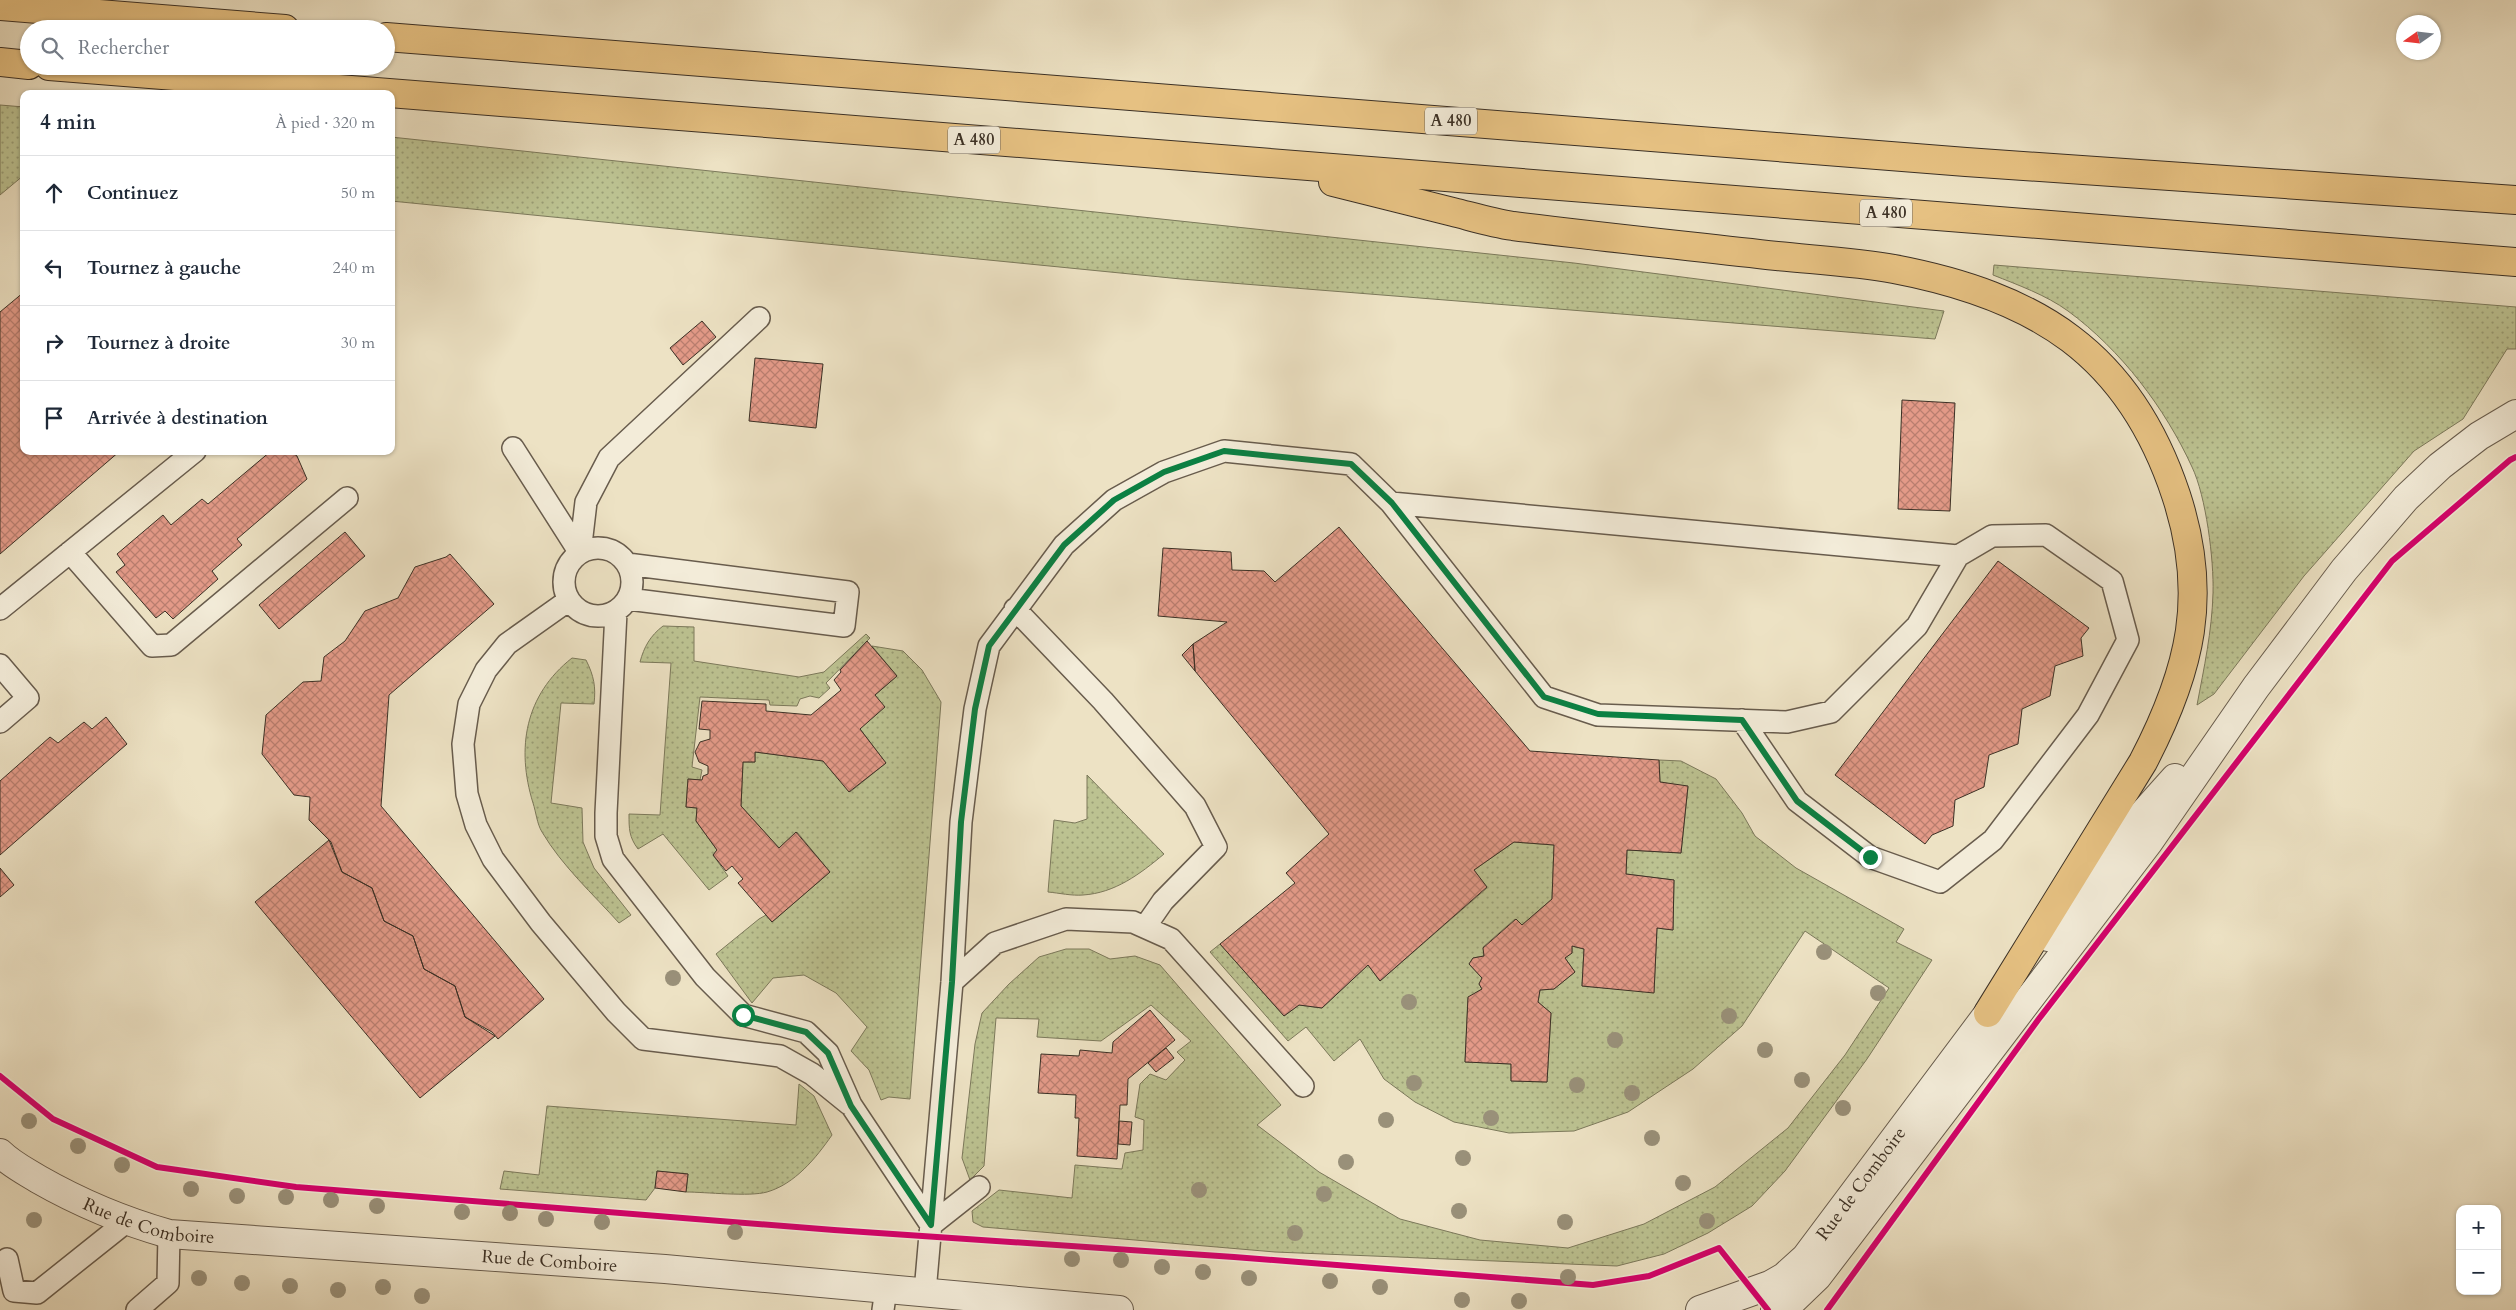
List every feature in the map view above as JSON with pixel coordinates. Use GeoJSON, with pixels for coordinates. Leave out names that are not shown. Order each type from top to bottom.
{"type":"FeatureCollection","features":[{"type":"Feature","properties":{"kind":"highway"},"geometry":{"type":"LineString","coordinates":[[0,6],[173,20]]}},
{"type":"Feature","properties":{"kind":"highway","name":"A 480"},"geometry":{"type":"LineString","coordinates":[[395,38],[1946,160],[2516,200]]}},
{"type":"Feature","properties":{"kind":"highway"},"geometry":{"type":"LineString","coordinates":[[0,62],[20,64]]}},
{"type":"Feature","properties":{"kind":"highway","name":"A 480"},"geometry":{"type":"LineString","coordinates":[[162,75],[351,90]]}},
{"type":"Feature","properties":{"kind":"highway","name":"A 480"},"geometry":{"type":"LineString","coordinates":[[395,93],[2516,262]]}},
{"type":"Feature","properties":{"kind":"highway"},"geometry":{"type":"LineString","coordinates":[[1257,162],[1508,225],[1892,269],[1958,284],[1995,296],[2046,322],[2085,351],[2118,384],[2142,417],[2164,458],[2190,548],[2194,592],[2185,663],[2161,728],[2144,762],[1988,1013]]}},
{"type":"Feature","properties":{"kind":"street"},"geometry":{"type":"LineString","coordinates":[[1775,1310],[1793,1300],[1823,1269],[2148,843],[2256,688],[2344,570],[2406,498],[2440,466],[2471,442],[2516,414]]}},
{"type":"Feature","properties":{"kind":"street","name":"Rue de Comboire"},"geometry":{"type":"LineString","coordinates":[[1700,1310],[1770,1285],[1784,1277],[1806,1256],[1988,1013],[2132,826],[2256,688]]}},
{"type":"Feature","properties":{"kind":"street","name":"Rue de Comboire"},"geometry":{"type":"LineString","coordinates":[[0,1153],[9,1162],[64,1194],[126,1222],[169,1234],[665,1269],[884,1299],[925,1292],[1119,1310]]}},
{"type":"Feature","properties":{"kind":"lane"},"geometry":{"type":"LineString","coordinates":[[580,553],[586,502],[609,458],[759,318]]}},
{"type":"Feature","properties":{"kind":"lane"},"geometry":{"type":"LineString","coordinates":[[513,448],[580,553]]}},
{"type":"Feature","properties":{"kind":"lane"},"geometry":{"type":"LineString","coordinates":[[925,1292],[952,982],[961,822],[975,709],[989,646],[1064,545],[1114,500],[1164,472],[1224,451],[1351,464],[1392,503],[1544,697],[1598,714],[1742,720],[1787,722],[1831,712],[1917,626],[1958,556],[1992,536],[2046,535],[2112,581],[2128,640],[2088,715],[1993,840],[1940,882],[1870,857],[1797,801],[1742,720]]}},
{"type":"Feature","properties":{"kind":"lane"},"geometry":{"type":"LineString","coordinates":[[0,609],[190,455]]}},
{"type":"Feature","properties":{"kind":"lane"},"geometry":{"type":"LineString","coordinates":[[70,552],[152,646],[171,645],[347,498]]}},
{"type":"Feature","properties":{"kind":"lane"},"geometry":{"type":"LineString","coordinates":[[1392,503],[1958,556]]}},
{"type":"Feature","properties":{"kind":"lane"},"geometry":{"type":"LineString","coordinates":[[627,564],[848,592],[844,626],[622,606],[599,617],[581,613],[569,600],[564,583],[568,566],[580,553],[597,548],[615,552],[627,564],[632,582],[622,606],[606,821],[606,836],[613,860],[705,977],[743,1015],[806,1032],[828,1053],[851,1106],[931,1225]]}},
{"type":"Feature","properties":{"kind":"lane"},"geometry":{"type":"LineString","coordinates":[[569,600],[507,644],[486,670],[468,704],[463,744],[467,794],[476,825],[493,859],[541,923],[616,1012],[643,1039],[780,1056],[812,1074],[851,1106]]}},
{"type":"Feature","properties":{"kind":"lane"},"geometry":{"type":"LineString","coordinates":[[1016,609],[1103,701],[1194,806],[1216,847],[1163,901],[1145,927]]}},
{"type":"Feature","properties":{"kind":"lane"},"geometry":{"type":"LineString","coordinates":[[0,665],[28,698],[0,722]]}},
{"type":"Feature","properties":{"kind":"lane"},"geometry":{"type":"LineString","coordinates":[[952,982],[995,943],[1066,919],[1134,922],[1171,938],[1303,1086]]}},
{"type":"Feature","properties":{"kind":"lane"},"geometry":{"type":"LineString","coordinates":[[931,1225],[979,1187]]}},
{"type":"Feature","properties":{"kind":"lane"},"geometry":{"type":"LineString","coordinates":[[7,1260],[14,1291],[37,1293],[126,1222]]}},
{"type":"Feature","properties":{"kind":"lane"},"geometry":{"type":"LineString","coordinates":[[137,1310],[168,1283],[169,1234]]}},
{"type":"Feature","properties":{"kind":"green space"},"geometry":{"type":"Polygon","coordinates":[[[0,105],[20,107],[20,178],[0,195],[0,105]]]}},
{"type":"Feature","properties":{"kind":"green space"},"geometry":{"type":"Polygon","coordinates":[[[395,137],[1574,263],[1944,311],[1935,339],[1181,279],[395,201],[395,137]]]}},
{"type":"Feature","properties":{"kind":"green space"},"geometry":{"type":"Polygon","coordinates":[[[1994,265],[2516,307],[2516,349],[2507,349],[2463,419],[2414,451],[2304,576],[2214,694],[2197,705],[2209,635],[2213,579],[2205,511],[2192,467],[2169,423],[2155,402],[2106,344],[2087,326],[2051,300],[1993,275],[1994,265]]]}},
{"type":"Feature","properties":{"kind":"green space"},"geometry":{"type":"Polygon","coordinates":[[[663,626],[694,627],[694,661],[799,677],[824,672],[866,634],[870,638],[826,683],[830,688],[819,698],[810,696],[800,699],[797,706],[770,705],[769,700],[700,697],[692,767],[702,770],[700,780],[688,779],[686,807],[697,808],[696,821],[717,850],[713,855],[728,876],[709,890],[663,834],[638,849],[630,833],[629,814],[660,815],[671,663],[640,662],[648,642],[663,626]]]}},
{"type":"Feature","properties":{"kind":"green space"},"geometry":{"type":"Polygon","coordinates":[[[872,646],[903,651],[922,670],[941,702],[910,1099],[889,1097],[881,1100],[869,1070],[851,1051],[867,1027],[836,993],[804,975],[773,978],[752,1003],[716,954],[766,915],[772,922],[830,872],[797,832],[779,848],[741,806],[743,762],[755,762],[755,752],[823,761],[850,792],[886,763],[860,729],[875,695],[897,676],[872,646]]]}},
{"type":"Feature","properties":{"kind":"green space"},"geometry":{"type":"Polygon","coordinates":[[[572,658],[586,660],[594,682],[594,704],[561,703],[551,803],[582,808],[583,842],[594,868],[631,915],[619,923],[568,868],[542,832],[528,782],[525,743],[528,724],[544,689],[556,673],[572,658]]]}},
{"type":"Feature","properties":{"kind":"green space"},"geometry":{"type":"Polygon","coordinates":[[[1659,760],[1681,761],[1716,779],[1742,813],[1755,836],[1796,868],[1904,929],[1896,942],[1932,960],[1867,1059],[1785,1171],[1752,1206],[1708,1233],[1664,1254],[1617,1266],[1275,1252],[983,1227],[973,1222],[972,1211],[999,1190],[1072,1198],[1075,1165],[1122,1169],[1125,1153],[1143,1150],[1144,1120],[1135,1117],[1140,1084],[1150,1074],[1166,1080],[1185,1060],[1177,1052],[1191,1041],[1151,1005],[1101,1041],[1037,1037],[1039,1019],[996,1018],[984,1166],[970,1180],[962,1158],[975,1044],[982,1013],[1009,984],[1039,957],[1066,949],[1089,949],[1110,959],[1135,956],[1160,965],[1281,1105],[1257,1125],[1319,1172],[1400,1219],[1480,1240],[1568,1248],[1644,1224],[1715,1187],[1788,1128],[1845,1055],[1889,988],[1805,931],[1742,1026],[1693,1069],[1628,1112],[1574,1131],[1509,1133],[1454,1122],[1415,1102],[1384,1079],[1360,1039],[1334,1061],[1306,1027],[1288,1041],[1210,952],[1220,944],[1284,1016],[1299,1005],[1322,1008],[1368,965],[1380,981],[1487,888],[1474,870],[1514,842],[1554,845],[1552,899],[1522,925],[1515,919],[1483,947],[1484,956],[1473,958],[1469,964],[1482,978],[1479,984],[1482,989],[1468,998],[1465,1062],[1511,1064],[1511,1081],[1547,1082],[1551,1013],[1538,1002],[1540,990],[1554,989],[1575,972],[1565,958],[1572,953],[1572,946],[1584,949],[1582,986],[1654,992],[1657,928],[1673,930],[1674,880],[1626,874],[1627,850],[1681,853],[1688,787],[1660,782],[1659,760]]]}},
{"type":"Feature","properties":{"kind":"green space"},"geometry":{"type":"Polygon","coordinates":[[[1087,775],[1164,854],[1146,869],[1106,891],[1079,895],[1048,892],[1054,820],[1075,823],[1087,819],[1087,775]]]}},
{"type":"Feature","properties":{"kind":"green space"},"geometry":{"type":"Polygon","coordinates":[[[799,1084],[814,1096],[832,1135],[812,1161],[796,1177],[767,1192],[739,1194],[686,1192],[688,1174],[657,1171],[655,1188],[646,1200],[500,1189],[504,1171],[539,1175],[547,1106],[796,1125],[799,1084]]]}},
{"type":"Feature","properties":{"kind":"building"},"geometry":{"type":"Polygon","coordinates":[[[20,295],[20,455],[115,455],[0,554],[0,312],[20,295]]]}},
{"type":"Feature","properties":{"kind":"building"},"geometry":{"type":"Polygon","coordinates":[[[702,321],[716,337],[683,365],[670,348],[702,321]]]}},
{"type":"Feature","properties":{"kind":"building"},"geometry":{"type":"Polygon","coordinates":[[[755,358],[823,364],[816,428],[749,421],[755,358]]]}},
{"type":"Feature","properties":{"kind":"building"},"geometry":{"type":"Polygon","coordinates":[[[1902,400],[1955,403],[1950,511],[1898,509],[1902,400]]]}},
{"type":"Feature","properties":{"kind":"building"},"geometry":{"type":"Polygon","coordinates":[[[266,455],[296,455],[307,479],[237,539],[242,545],[212,571],[218,579],[173,619],[165,611],[156,618],[116,572],[125,565],[117,554],[163,515],[171,525],[202,499],[208,504],[266,455]]]}},
{"type":"Feature","properties":{"kind":"building"},"geometry":{"type":"Polygon","coordinates":[[[1339,527],[1530,751],[1659,760],[1660,782],[1688,786],[1681,853],[1627,850],[1626,874],[1674,880],[1673,930],[1657,928],[1654,993],[1582,986],[1584,949],[1572,946],[1572,953],[1565,958],[1575,972],[1554,989],[1540,990],[1538,1002],[1551,1013],[1547,1082],[1511,1081],[1511,1064],[1465,1062],[1468,997],[1482,989],[1479,984],[1482,978],[1469,964],[1473,958],[1484,956],[1483,948],[1516,919],[1522,925],[1552,899],[1554,845],[1514,842],[1474,870],[1487,887],[1380,981],[1368,965],[1322,1008],[1299,1005],[1284,1016],[1220,944],[1295,883],[1286,873],[1329,834],[1195,671],[1193,644],[1227,622],[1158,616],[1163,548],[1231,552],[1232,570],[1264,571],[1275,582],[1339,527]]]}},
{"type":"Feature","properties":{"kind":"building"},"geometry":{"type":"Polygon","coordinates":[[[345,532],[365,556],[279,629],[259,605],[345,532]]]}},
{"type":"Feature","properties":{"kind":"building"},"geometry":{"type":"Polygon","coordinates":[[[450,554],[494,604],[389,695],[381,806],[544,999],[498,1039],[492,1032],[465,1017],[455,986],[424,969],[413,936],[384,921],[372,888],[342,872],[331,842],[309,820],[310,797],[294,795],[262,754],[266,715],[303,682],[321,681],[324,657],[345,641],[365,611],[398,598],[415,567],[450,554]]]}},
{"type":"Feature","properties":{"kind":"building"},"geometry":{"type":"Polygon","coordinates":[[[1998,561],[2089,628],[2081,638],[2083,656],[2055,666],[2050,696],[2022,709],[2018,744],[1989,755],[1984,787],[1955,800],[1953,826],[1932,835],[1925,844],[1835,775],[1998,561]]]}},
{"type":"Feature","properties":{"kind":"building"},"geometry":{"type":"Polygon","coordinates":[[[867,641],[897,676],[875,695],[885,707],[860,729],[886,763],[849,792],[823,761],[755,752],[755,762],[743,762],[741,806],[779,848],[796,832],[830,872],[772,922],[738,883],[743,879],[732,866],[726,871],[713,855],[717,850],[696,821],[697,808],[686,807],[688,779],[702,780],[703,776],[708,774],[708,766],[699,762],[695,752],[700,742],[710,739],[710,730],[699,729],[702,701],[766,704],[766,711],[811,715],[841,690],[834,680],[841,672],[840,670],[867,641]]]}},
{"type":"Feature","properties":{"kind":"building"},"geometry":{"type":"Polygon","coordinates":[[[1193,644],[1195,671],[1182,655],[1193,644]]]}},
{"type":"Feature","properties":{"kind":"building"},"geometry":{"type":"Polygon","coordinates":[[[106,717],[127,744],[0,855],[0,781],[50,737],[58,743],[84,722],[92,729],[106,717]]]}},
{"type":"Feature","properties":{"kind":"building"},"geometry":{"type":"Polygon","coordinates":[[[329,840],[342,872],[372,888],[384,921],[413,936],[424,969],[455,986],[465,1017],[495,1036],[420,1098],[255,902],[329,840]]]}},
{"type":"Feature","properties":{"kind":"building"},"geometry":{"type":"Polygon","coordinates":[[[0,868],[14,885],[0,897],[0,868]]]}},
{"type":"Feature","properties":{"kind":"building"},"geometry":{"type":"Polygon","coordinates":[[[1150,1010],[1175,1040],[1128,1079],[1127,1105],[1120,1105],[1117,1159],[1077,1156],[1079,1118],[1075,1118],[1076,1095],[1038,1093],[1041,1054],[1079,1056],[1080,1050],[1112,1053],[1113,1042],[1150,1010]]]}},
{"type":"Feature","properties":{"kind":"building"},"geometry":{"type":"Polygon","coordinates":[[[1166,1048],[1174,1058],[1156,1072],[1148,1063],[1166,1048]]]}},
{"type":"Feature","properties":{"kind":"building"},"geometry":{"type":"Polygon","coordinates":[[[1119,1121],[1132,1122],[1130,1145],[1118,1144],[1119,1121]]]}},
{"type":"Feature","properties":{"kind":"building"},"geometry":{"type":"Polygon","coordinates":[[[657,1171],[688,1174],[686,1192],[655,1188],[657,1171]]]}},
{"type":"Feature","properties":{"kind":"cycle path"},"geometry":{"type":"LineString","coordinates":[[1827,1310],[2038,1020],[2392,561],[2510,460],[2516,457]]}},
{"type":"Feature","properties":{"kind":"cycle path"},"geometry":{"type":"LineString","coordinates":[[0,1076],[53,1119],[157,1167],[296,1187],[834,1230],[1234,1257],[1593,1285],[1649,1276],[1719,1248],[1768,1310]]}},
{"type":"Feature","properties":{"kind":"route"},"geometry":{"type":"LineString","coordinates":[[743,1015],[806,1032],[828,1053],[851,1106],[931,1225],[940,1101],[952,982],[961,822],[975,709],[989,646],[1064,545],[1114,500],[1164,472],[1224,451],[1351,464],[1392,503],[1544,697],[1598,714],[1742,720],[1797,801],[1870,857]]}}]}
